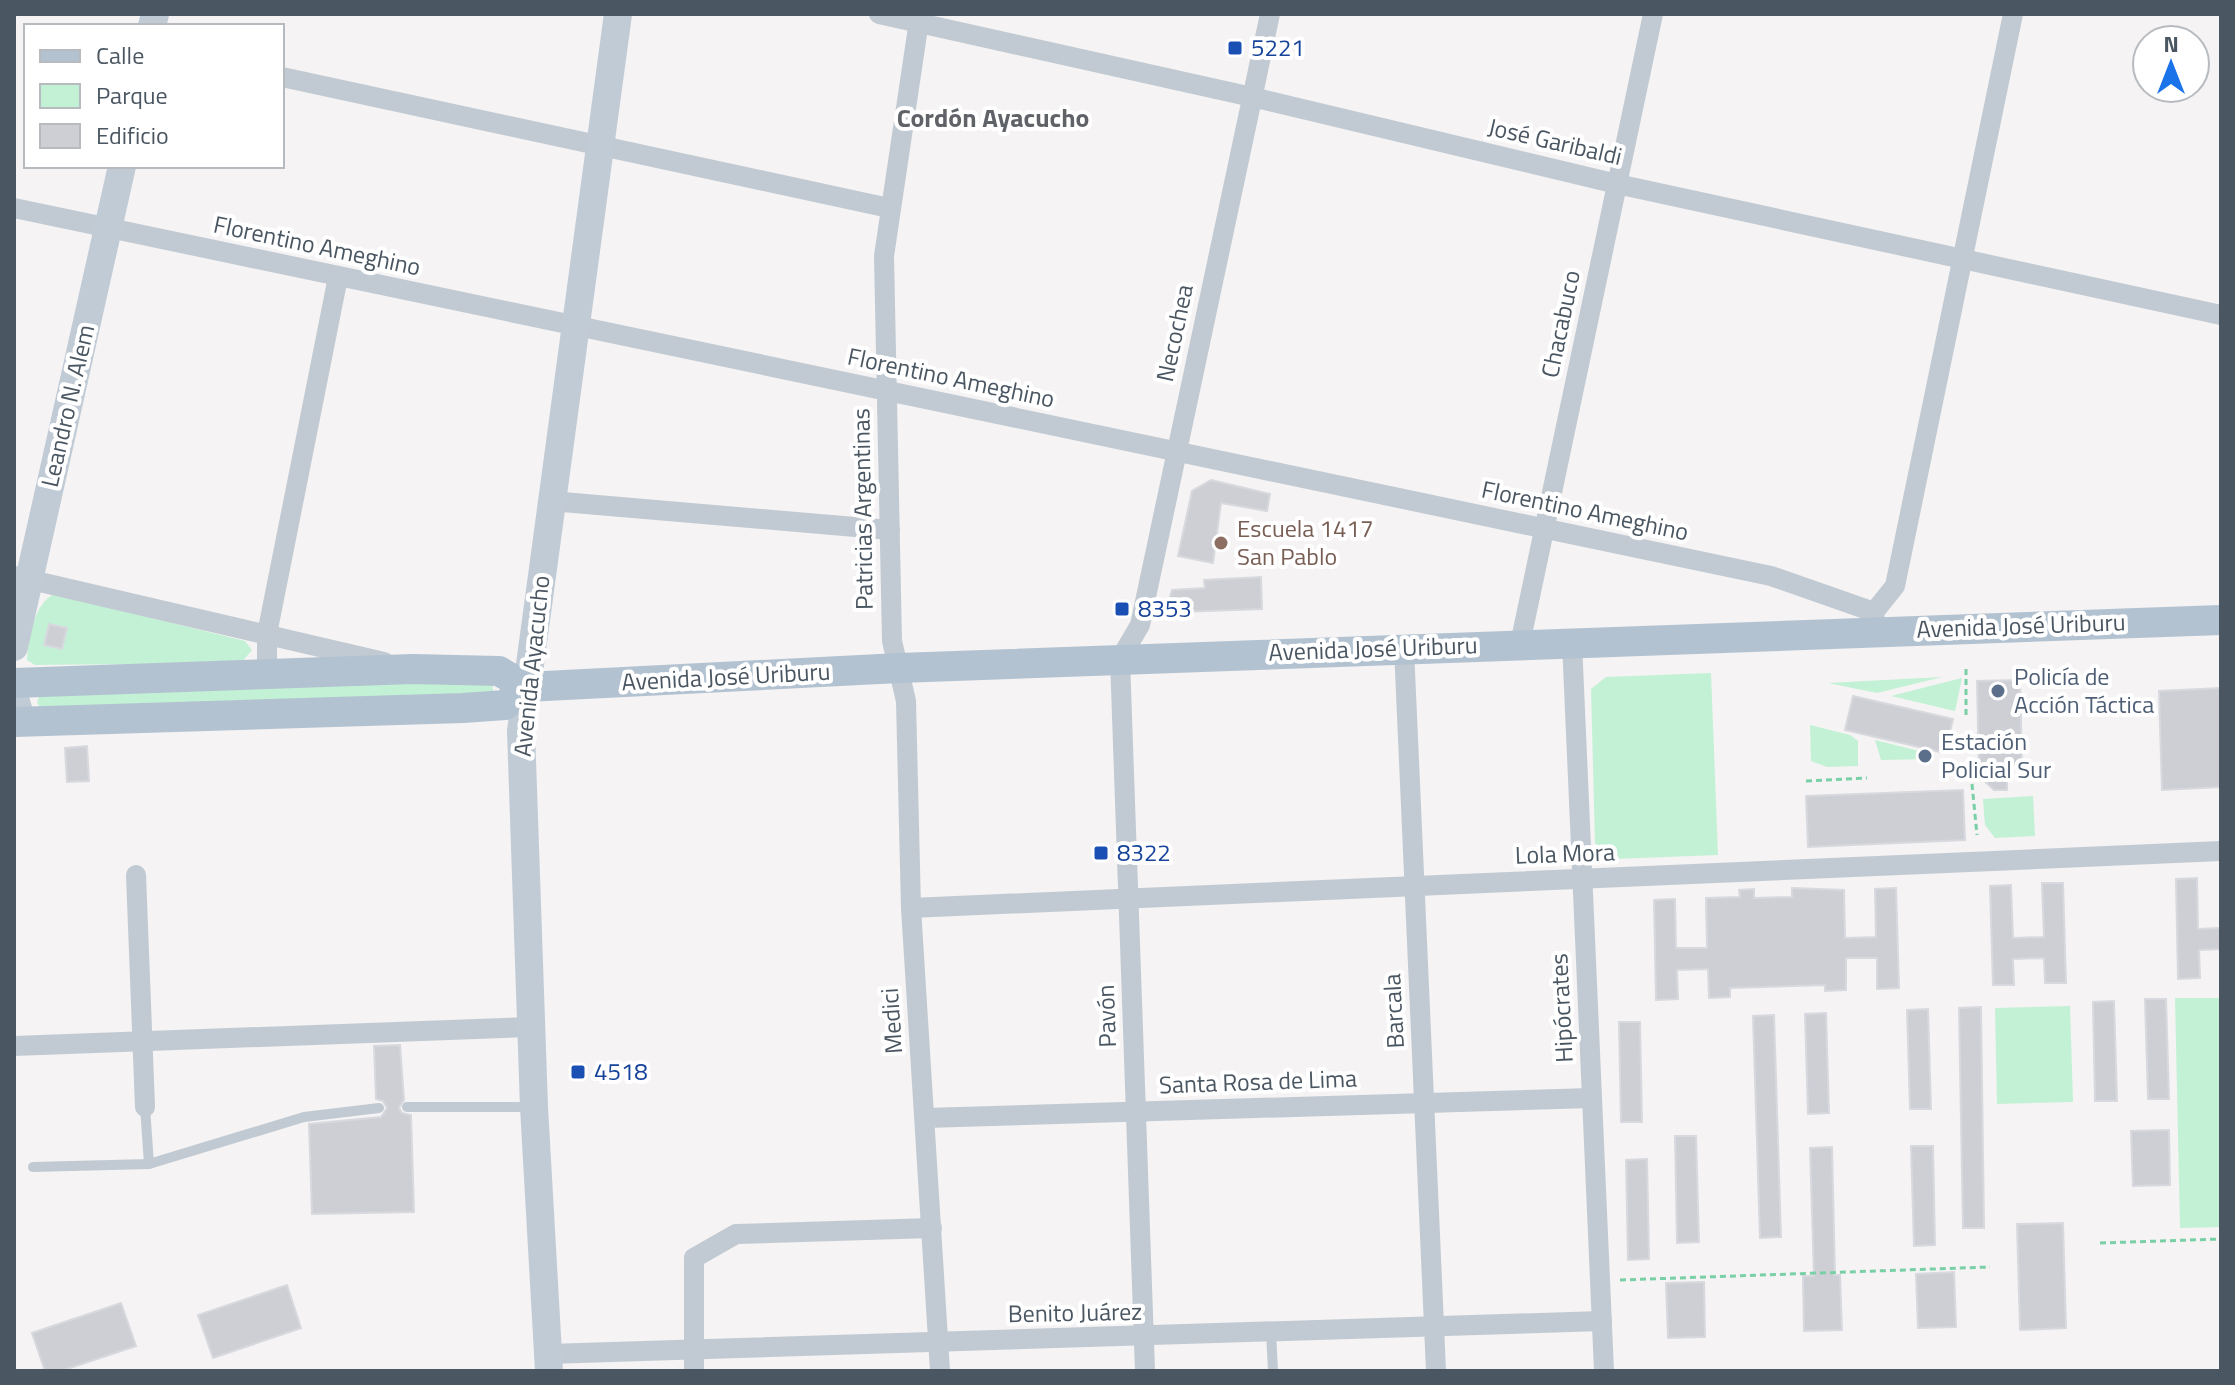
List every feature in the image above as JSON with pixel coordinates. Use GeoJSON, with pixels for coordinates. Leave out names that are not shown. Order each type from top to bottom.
{"type":"FeatureCollection","features":[{"type":"Feature","properties":{"kind":"main road","name":"Avenida Ayacucho"},"geometry":{"type":"LineString","coordinates":[[549,1363],[534,1107],[521,731],[573,327],[618,14]]}},
{"type":"Feature","properties":{"kind":"main road","name":"Leandro N. Alem"},"geometry":{"type":"LineString","coordinates":[[14,647],[21,578],[122,168]]}},
{"type":"Feature","properties":{"kind":"main road","name":"Avenida José Uriburu"},"geometry":{"type":"LineString","coordinates":[[14,683],[413,669],[499,671],[527,681],[1572,642],[1875,621],[2221,620]]}},
{"type":"Feature","properties":{"kind":"main road","name":"Avenida José Uriburu"},"geometry":{"type":"LineString","coordinates":[[17,713],[474,707],[505,705],[527,681]]}},
{"type":"Feature","properties":{"kind":"street","name":"José Garibaldi"},"geometry":{"type":"LineString","coordinates":[[879,14],[919,18],[1617,184],[2221,315]]}},
{"type":"Feature","properties":{"kind":"street","name":"Necochea"},"geometry":{"type":"LineString","coordinates":[[1120,659],[1140,625],[1270,14]]}},
{"type":"Feature","properties":{"kind":"street","name":"Chacabuco"},"geometry":{"type":"LineString","coordinates":[[1520,644],[1653,14]]}},
{"type":"Feature","properties":{"kind":"street"},"geometry":{"type":"LineString","coordinates":[[1875,621],[1895,586],[1960,259],[2013,14]]}},
{"type":"Feature","properties":{"kind":"street","name":"Patricias Argentinas"},"geometry":{"type":"LineString","coordinates":[[899,668],[892,641],[884,256],[919,18]]}},
{"type":"Feature","properties":{"kind":"street"},"geometry":{"type":"LineString","coordinates":[[284,77],[889,208]]}},
{"type":"Feature","properties":{"kind":"street","name":"Florentino Ameghino"},"geometry":{"type":"LineString","coordinates":[[14,208],[1771,576],[1875,621]]}},
{"type":"Feature","properties":{"kind":"street"},"geometry":{"type":"LineString","coordinates":[[267,674],[267,634],[338,277]]}},
{"type":"Feature","properties":{"kind":"street"},"geometry":{"type":"LineString","coordinates":[[551,501],[890,530]]}},
{"type":"Feature","properties":{"kind":"street"},"geometry":{"type":"LineString","coordinates":[[21,578],[413,669]]}},
{"type":"Feature","properties":{"kind":"street","name":"Hipócrates"},"geometry":{"type":"LineString","coordinates":[[1572,642],[1604,1371]]}},
{"type":"Feature","properties":{"kind":"street","name":"Barcala"},"geometry":{"type":"LineString","coordinates":[[1404,648],[1436,1371]]}},
{"type":"Feature","properties":{"kind":"street","name":"Pavón"},"geometry":{"type":"LineString","coordinates":[[1120,659],[1145,1371]]}},
{"type":"Feature","properties":{"kind":"street","name":"Medici"},"geometry":{"type":"LineString","coordinates":[[899,668],[906,701],[911,908],[940,1371]]}},
{"type":"Feature","properties":{"kind":"street","name":"Lola Mora"},"geometry":{"type":"LineString","coordinates":[[911,908],[2221,851]]}},
{"type":"Feature","properties":{"kind":"street"},"geometry":{"type":"LineString","coordinates":[[136,875],[145,1107]]}},
{"type":"Feature","properties":{"kind":"street"},"geometry":{"type":"LineString","coordinates":[[14,1046],[531,1027]]}},
{"type":"Feature","properties":{"kind":"street","name":"Santa Rosa de Lima"},"geometry":{"type":"LineString","coordinates":[[925,1118],[1592,1098]]}},
{"type":"Feature","properties":{"kind":"street"},"geometry":{"type":"LineString","coordinates":[[694,1371],[694,1258],[736,1234],[932,1228]]}},
{"type":"Feature","properties":{"kind":"street","name":"Benito Juárez"},"geometry":{"type":"LineString","coordinates":[[549,1363],[695,1350],[1602,1321]]}},
{"type":"Feature","properties":{"kind":"lane"},"geometry":{"type":"LineString","coordinates":[[145,1107],[149,1164]]}},
{"type":"Feature","properties":{"kind":"lane"},"geometry":{"type":"LineString","coordinates":[[407,1107],[534,1107]]}},
{"type":"Feature","properties":{"kind":"lane"},"geometry":{"type":"LineString","coordinates":[[33,1167],[149,1164],[304,1117],[379,1108]]}},
{"type":"Feature","properties":{"kind":"lane"},"geometry":{"type":"LineString","coordinates":[[1271,1332],[1273,1371]]}},
{"type":"Feature","properties":{"kind":"path"},"geometry":{"type":"LineString","coordinates":[[1966,669],[1966,718]]}},
{"type":"Feature","properties":{"kind":"path"},"geometry":{"type":"LineString","coordinates":[[1971,773],[1977,773]]}},
{"type":"Feature","properties":{"kind":"path"},"geometry":{"type":"LineString","coordinates":[[1806,781],[1867,778]]}},
{"type":"Feature","properties":{"kind":"path"},"geometry":{"type":"LineString","coordinates":[[1972,784],[1977,835]]}},
{"type":"Feature","properties":{"kind":"path"},"geometry":{"type":"LineString","coordinates":[[2100,1243],[2221,1239]]}},
{"type":"Feature","properties":{"kind":"path"},"geometry":{"type":"LineString","coordinates":[[1600,1281],[1990,1267]]}},
{"type":"Feature","properties":{"kind":"green space"},"geometry":{"type":"Polygon","coordinates":[[[55,594],[245,641],[252,650],[241,663],[35,665],[27,660],[34,622],[42,605],[55,594]]]}},
{"type":"Feature","properties":{"kind":"green space"},"geometry":{"type":"Polygon","coordinates":[[[1711,673],[1718,855],[1613,859],[1595,843],[1591,689],[1606,677],[1711,673]]]}},
{"type":"Feature","properties":{"kind":"green space"},"geometry":{"type":"Polygon","coordinates":[[[1942,677],[1877,693],[1828,683],[1942,677]]]}},
{"type":"Feature","properties":{"kind":"green space"},"geometry":{"type":"Polygon","coordinates":[[[1962,678],[1955,711],[1891,696],[1962,678]]]}},
{"type":"Feature","properties":{"kind":"green space"},"geometry":{"type":"Polygon","coordinates":[[[492,681],[493,691],[488,693],[41,708],[37,703],[40,693],[492,681]]]}},
{"type":"Feature","properties":{"kind":"green space"},"geometry":{"type":"Polygon","coordinates":[[[1810,725],[1850,735],[1858,741],[1858,766],[1827,767],[1811,761],[1810,725]]]}},
{"type":"Feature","properties":{"kind":"green space"},"geometry":{"type":"Polygon","coordinates":[[[1875,740],[1931,754],[1930,759],[1881,760],[1875,740]]]}},
{"type":"Feature","properties":{"kind":"green space"},"geometry":{"type":"Polygon","coordinates":[[[2033,796],[2035,836],[1995,838],[1985,825],[1983,799],[2033,796]]]}},
{"type":"Feature","properties":{"kind":"green space"},"geometry":{"type":"Polygon","coordinates":[[[2175,998],[2221,998],[2221,1227],[2180,1228],[2175,998]]]}},
{"type":"Feature","properties":{"kind":"green space"},"geometry":{"type":"Polygon","coordinates":[[[2070,1006],[2073,1102],[1997,1104],[1995,1008],[2070,1006]]]}},
{"type":"Feature","properties":{"kind":"building"},"geometry":{"type":"Polygon","coordinates":[[[1211,480],[1270,494],[1267,511],[1221,503],[1213,563],[1178,556],[1192,491],[1211,480]]]}},
{"type":"Feature","properties":{"kind":"building"},"geometry":{"type":"Polygon","coordinates":[[[1261,577],[1262,609],[1179,612],[1169,600],[1172,590],[1205,588],[1204,580],[1261,577]]]}},
{"type":"Feature","properties":{"kind":"building"},"geometry":{"type":"Polygon","coordinates":[[[49,624],[67,628],[62,649],[44,645],[49,624]]]}},
{"type":"Feature","properties":{"kind":"building"},"geometry":{"type":"Polygon","coordinates":[[[2020,680],[2022,765],[2007,765],[2007,790],[1994,790],[1979,776],[1977,681],[2020,680]]]}},
{"type":"Feature","properties":{"kind":"building"},"geometry":{"type":"Polygon","coordinates":[[[2221,688],[2221,787],[2162,790],[2159,691],[2221,688]]]}},
{"type":"Feature","properties":{"kind":"building"},"geometry":{"type":"Polygon","coordinates":[[[1853,696],[1953,719],[1945,753],[1845,730],[1853,696]]]}},
{"type":"Feature","properties":{"kind":"building"},"geometry":{"type":"Polygon","coordinates":[[[87,746],[89,781],[67,782],[65,748],[87,746]]]}},
{"type":"Feature","properties":{"kind":"building"},"geometry":{"type":"Polygon","coordinates":[[[1963,790],[1965,840],[1808,847],[1806,796],[1963,790]]]}},
{"type":"Feature","properties":{"kind":"building"},"geometry":{"type":"Polygon","coordinates":[[[2197,878],[2198,929],[2221,928],[2221,949],[2199,950],[2200,978],[2178,979],[2176,879],[2197,878]]]}},
{"type":"Feature","properties":{"kind":"building"},"geometry":{"type":"Polygon","coordinates":[[[2042,883],[2063,883],[2066,983],[2045,983],[2044,958],[2013,959],[2014,985],[1993,985],[1990,886],[2011,885],[2013,938],[2044,937],[2042,883]]]}},
{"type":"Feature","properties":{"kind":"building"},"geometry":{"type":"Polygon","coordinates":[[[1792,888],[1844,890],[1845,938],[1876,937],[1875,889],[1896,888],[1899,988],[1877,989],[1877,958],[1846,958],[1846,990],[1825,991],[1825,985],[1730,988],[1730,997],[1709,998],[1708,969],[1677,970],[1678,999],[1656,1000],[1654,900],[1675,899],[1676,948],[1707,948],[1706,898],[1740,897],[1739,890],[1754,889],[1754,898],[1792,897],[1792,888]]]}},
{"type":"Feature","properties":{"kind":"building"},"geometry":{"type":"Polygon","coordinates":[[[2145,999],[2166,999],[2169,1099],[2148,1099],[2145,999]]]}},
{"type":"Feature","properties":{"kind":"building"},"geometry":{"type":"Polygon","coordinates":[[[2114,1001],[2117,1101],[2095,1101],[2093,1002],[2114,1001]]]}},
{"type":"Feature","properties":{"kind":"building"},"geometry":{"type":"Polygon","coordinates":[[[1981,1007],[1984,1228],[1963,1228],[1959,1008],[1981,1007]]]}},
{"type":"Feature","properties":{"kind":"building"},"geometry":{"type":"Polygon","coordinates":[[[1928,1009],[1931,1109],[1910,1109],[1907,1010],[1928,1009]]]}},
{"type":"Feature","properties":{"kind":"building"},"geometry":{"type":"Polygon","coordinates":[[[1826,1013],[1829,1113],[1808,1114],[1805,1014],[1826,1013]]]}},
{"type":"Feature","properties":{"kind":"building"},"geometry":{"type":"Polygon","coordinates":[[[1774,1015],[1781,1237],[1760,1238],[1753,1016],[1774,1015]]]}},
{"type":"Feature","properties":{"kind":"building"},"geometry":{"type":"Polygon","coordinates":[[[1619,1022],[1640,1022],[1642,1122],[1621,1122],[1619,1022]]]}},
{"type":"Feature","properties":{"kind":"building"},"geometry":{"type":"Polygon","coordinates":[[[400,1045],[404,1100],[399,1108],[402,1113],[411,1115],[414,1212],[312,1214],[309,1124],[381,1117],[387,1108],[383,1101],[376,1099],[374,1046],[400,1045]]]}},
{"type":"Feature","properties":{"kind":"building"},"geometry":{"type":"Polygon","coordinates":[[[2169,1130],[2170,1185],[2133,1186],[2131,1131],[2169,1130]]]}},
{"type":"Feature","properties":{"kind":"building"},"geometry":{"type":"Polygon","coordinates":[[[1675,1136],[1696,1136],[1699,1242],[1677,1243],[1675,1136]]]}},
{"type":"Feature","properties":{"kind":"building"},"geometry":{"type":"Polygon","coordinates":[[[1911,1146],[1933,1146],[1935,1245],[1914,1246],[1911,1146]]]}},
{"type":"Feature","properties":{"kind":"building"},"geometry":{"type":"Polygon","coordinates":[[[1832,1147],[1835,1275],[1840,1275],[1842,1330],[1804,1331],[1803,1276],[1814,1276],[1810,1148],[1832,1147]]]}},
{"type":"Feature","properties":{"kind":"building"},"geometry":{"type":"Polygon","coordinates":[[[1647,1159],[1649,1259],[1628,1260],[1626,1160],[1647,1159]]]}},
{"type":"Feature","properties":{"kind":"building"},"geometry":{"type":"Polygon","coordinates":[[[2063,1223],[2066,1328],[2020,1330],[2017,1224],[2063,1223]]]}},
{"type":"Feature","properties":{"kind":"building"},"geometry":{"type":"Polygon","coordinates":[[[1954,1272],[1956,1327],[1918,1328],[1916,1274],[1954,1272]]]}},
{"type":"Feature","properties":{"kind":"building"},"geometry":{"type":"Polygon","coordinates":[[[1704,1282],[1705,1337],[1668,1338],[1666,1283],[1704,1282]]]}},
{"type":"Feature","properties":{"kind":"building"},"geometry":{"type":"Polygon","coordinates":[[[287,1285],[301,1328],[213,1358],[198,1315],[287,1285]]]}},
{"type":"Feature","properties":{"kind":"building"},"geometry":{"type":"Polygon","coordinates":[[[121,1303],[136,1346],[61,1371],[45,1371],[32,1333],[121,1303]]]}},
{"type":"Feature","properties":{"kind":"place","name":"5221"},"geometry":{"type":"Point","coordinates":[1235,48]}},
{"type":"Feature","properties":{"kind":"place","name":"Escuela 1417 San Pablo"},"geometry":{"type":"Point","coordinates":[1221,543]}},
{"type":"Feature","properties":{"kind":"place","name":"8353"},"geometry":{"type":"Point","coordinates":[1122,609]}},
{"type":"Feature","properties":{"kind":"place","name":"Policía de Acción Táctica"},"geometry":{"type":"Point","coordinates":[1998,691]}},
{"type":"Feature","properties":{"kind":"place","name":"Estación Policial Sur"},"geometry":{"type":"Point","coordinates":[1925,756]}},
{"type":"Feature","properties":{"kind":"place","name":"8322"},"geometry":{"type":"Point","coordinates":[1101,853]}},
{"type":"Feature","properties":{"kind":"place","name":"4518"},"geometry":{"type":"Point","coordinates":[578,1072]}},
{"type":"Feature","properties":{"kind":"district","name":"Cordón Ayacucho"},"geometry":{"type":"Point","coordinates":[993,118]}}]}
